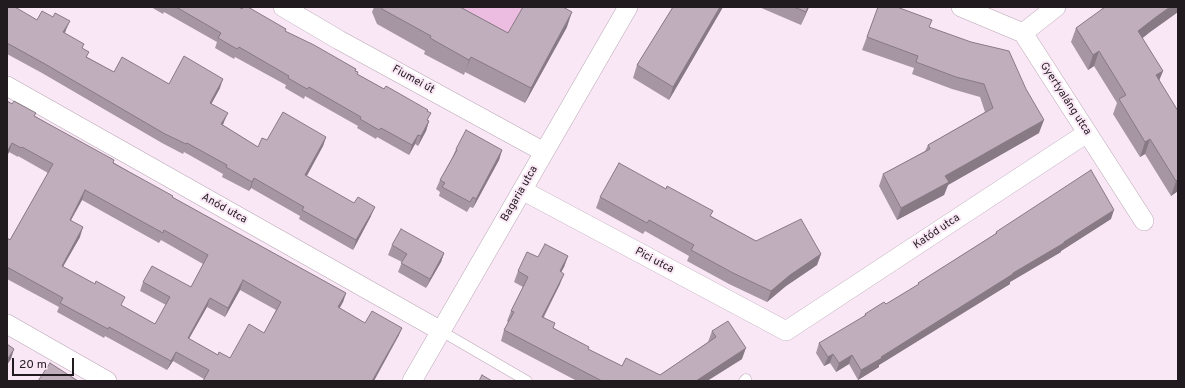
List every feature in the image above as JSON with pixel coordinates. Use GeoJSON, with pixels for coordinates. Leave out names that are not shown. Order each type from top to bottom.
{"type":"FeatureCollection","features":[{"type":"Feature","properties":{"kind":"street","name":"Fiumei út"},"geometry":{"type":"LineString","coordinates":[[283,7],[339,40],[544,152]]}},
{"type":"Feature","properties":{"kind":"street","name":"Bagaria utca"},"geometry":{"type":"LineString","coordinates":[[412,381],[628,7]]}},
{"type":"Feature","properties":{"kind":"street"},"geometry":{"type":"LineString","coordinates":[[961,7],[1022,33],[1056,7]]}},
{"type":"Feature","properties":{"kind":"street","name":"Gyertyaláng utca"},"geometry":{"type":"LineString","coordinates":[[1022,33],[1144,221]]}},
{"type":"Feature","properties":{"kind":"street","name":"Anód utca"},"geometry":{"type":"LineString","coordinates":[[7,86],[441,331]]}},
{"type":"Feature","properties":{"kind":"street","name":"Katód utca"},"geometry":{"type":"LineString","coordinates":[[786,331],[1087,133]]}},
{"type":"Feature","properties":{"kind":"street","name":"Pici utca"},"geometry":{"type":"LineString","coordinates":[[522,190],[786,331]]}},
{"type":"Feature","properties":{"kind":"street"},"geometry":{"type":"LineString","coordinates":[[7,324],[107,381]]}},
{"type":"Feature","properties":{"kind":"lane"},"geometry":{"type":"LineString","coordinates":[[441,331],[527,381]]}},
{"type":"Feature","properties":{"kind":"shaded area"},"geometry":{"type":"Polygon","coordinates":[[[425,7],[525,7],[513,51],[425,7]]]}},
{"type":"Feature","properties":{"kind":"building"},"geometry":{"type":"Polygon","coordinates":[[[7,7],[15,7],[37,20],[42,11],[53,17],[55,13],[70,21],[63,32],[84,44],[82,48],[89,52],[86,57],[114,72],[122,57],[169,84],[184,56],[223,79],[210,103],[228,113],[221,124],[258,147],[262,138],[267,140],[283,112],[326,137],[305,175],[354,203],[358,197],[375,207],[356,240],[302,210],[304,207],[254,178],[252,182],[226,167],[227,165],[187,143],[186,144],[165,134],[7,43],[7,7]]]}},
{"type":"Feature","properties":{"kind":"building"},"geometry":{"type":"Polygon","coordinates":[[[176,7],[239,7],[242,9],[243,7],[248,7],[286,29],[285,31],[314,45],[356,69],[355,71],[358,72],[357,74],[384,89],[386,86],[428,110],[427,111],[431,113],[427,120],[429,121],[421,136],[418,135],[412,145],[381,128],[379,130],[360,119],[361,117],[309,87],[307,89],[288,78],[289,76],[239,47],[237,49],[218,38],[221,33],[176,7]]]}},
{"type":"Feature","properties":{"kind":"building"},"geometry":{"type":"Polygon","coordinates":[[[382,7],[460,7],[508,33],[523,7],[563,7],[572,12],[531,88],[471,57],[469,60],[430,38],[431,36],[382,9],[382,7]]]}},
{"type":"Feature","properties":{"kind":"building"},"geometry":{"type":"Polygon","coordinates":[[[673,7],[720,7],[673,87],[637,65],[673,7]]]}},
{"type":"Feature","properties":{"kind":"building"},"geometry":{"type":"Polygon","coordinates":[[[794,7],[808,7],[806,12],[794,7]]]}},
{"type":"Feature","properties":{"kind":"building"},"geometry":{"type":"Polygon","coordinates":[[[878,7],[897,7],[932,20],[929,27],[971,42],[1009,51],[1026,89],[1044,120],[945,176],[949,182],[901,208],[883,174],[930,149],[928,145],[993,108],[984,84],[956,77],[916,62],[918,56],[867,37],[878,7]]]}},
{"type":"Feature","properties":{"kind":"building"},"geometry":{"type":"Polygon","coordinates":[[[1105,7],[1170,7],[1138,31],[1163,71],[1156,75],[1178,111],[1178,180],[1176,181],[1150,139],[1145,142],[1119,99],[1126,95],[1099,51],[1093,55],[1076,28],[1105,7]]]}},
{"type":"Feature","properties":{"kind":"building"},"geometry":{"type":"Polygon","coordinates":[[[7,101],[12,104],[14,101],[36,113],[34,116],[114,160],[113,163],[346,293],[338,307],[365,323],[372,311],[402,328],[372,381],[203,381],[209,370],[176,352],[171,361],[109,327],[108,329],[60,303],[63,298],[7,267],[7,238],[10,240],[53,164],[12,143],[7,152],[7,101]],[[85,190],[70,220],[83,227],[62,266],[95,284],[96,281],[125,297],[121,305],[155,324],[170,297],[143,282],[152,266],[191,287],[208,255],[164,230],[163,233],[85,190]],[[243,280],[228,308],[210,298],[188,338],[218,355],[219,352],[230,358],[249,324],[264,333],[281,302],[243,280]]]}},
{"type":"Feature","properties":{"kind":"building"},"geometry":{"type":"Polygon","coordinates":[[[466,130],[502,150],[476,199],[473,197],[470,202],[442,187],[445,183],[440,180],[457,150],[456,149],[466,130]]]}},
{"type":"Feature","properties":{"kind":"building"},"geometry":{"type":"Polygon","coordinates":[[[619,163],[666,189],[667,186],[713,211],[710,216],[756,241],[801,219],[821,254],[790,275],[771,291],[733,273],[691,250],[694,245],[649,220],[647,223],[600,197],[619,163]]]}},
{"type":"Feature","properties":{"kind":"building"},"geometry":{"type":"Polygon","coordinates":[[[1091,170],[1114,210],[861,370],[852,355],[839,363],[833,354],[828,357],[819,343],[866,315],[865,314],[884,302],[886,304],[919,284],[918,283],[997,233],[996,232],[1091,170]]]}},
{"type":"Feature","properties":{"kind":"building"},"geometry":{"type":"Polygon","coordinates":[[[401,229],[444,253],[430,279],[401,263],[407,254],[392,245],[401,229]]]}},
{"type":"Feature","properties":{"kind":"building"},"geometry":{"type":"Polygon","coordinates":[[[545,244],[568,256],[560,271],[564,274],[542,317],[555,323],[553,328],[589,347],[588,349],[622,366],[626,358],[660,375],[716,337],[712,331],[728,321],[746,348],[696,381],[602,381],[504,330],[514,312],[511,311],[528,277],[518,271],[527,252],[538,257],[545,244]]]}},
{"type":"Feature","properties":{"kind":"building"},"geometry":{"type":"Polygon","coordinates":[[[7,344],[14,349],[7,360],[7,344]]]}},
{"type":"Feature","properties":{"kind":"building"},"geometry":{"type":"Polygon","coordinates":[[[50,363],[78,381],[38,381],[50,363]]]}},
{"type":"Feature","properties":{"kind":"building"},"geometry":{"type":"Polygon","coordinates":[[[482,375],[492,381],[479,381],[482,375]]]}}]}
